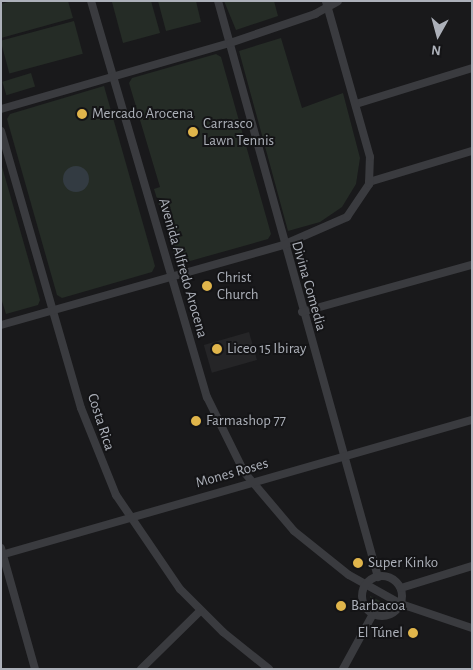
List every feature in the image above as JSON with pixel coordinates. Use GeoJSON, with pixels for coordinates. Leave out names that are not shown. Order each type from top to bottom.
{"type":"FeatureCollection","features":[{"type":"Feature","properties":{"kind":"street","name":"Avenida Alfredo Arocena"},"geometry":{"type":"LineString","coordinates":[[91,1],[212,412],[251,482],[307,544],[366,585],[401,604],[472,628]]}},
{"type":"Feature","properties":{"kind":"street","name":"Divina Comedia"},"geometry":{"type":"LineString","coordinates":[[218,1],[283,245],[378,577]]}},
{"type":"Feature","properties":{"kind":"street"},"geometry":{"type":"LineString","coordinates":[[1,109],[230,43],[338,1]]}},
{"type":"Feature","properties":{"kind":"street"},"geometry":{"type":"LineString","coordinates":[[1,325],[283,245],[348,217],[369,182],[370,157],[327,4]]}},
{"type":"Feature","properties":{"kind":"street"},"geometry":{"type":"LineString","coordinates":[[356,104],[472,68]]}},
{"type":"Feature","properties":{"kind":"street","name":"Costa Rica"},"geometry":{"type":"LineString","coordinates":[[1,131],[100,462],[129,517],[200,611],[270,669]]}},
{"type":"Feature","properties":{"kind":"street"},"geometry":{"type":"LineString","coordinates":[[369,182],[472,151]]}},
{"type":"Feature","properties":{"kind":"street"},"geometry":{"type":"LineString","coordinates":[[302,312],[472,266]]}},
{"type":"Feature","properties":{"kind":"street","name":"Mones Roses"},"geometry":{"type":"LineString","coordinates":[[2,553],[472,420]]}},
{"type":"Feature","properties":{"kind":"street"},"geometry":{"type":"LineString","coordinates":[[2,553],[35,669]]}},
{"type":"Feature","properties":{"kind":"street"},"geometry":{"type":"LineString","coordinates":[[401,588],[472,566]]}},
{"type":"Feature","properties":{"kind":"street"},"geometry":{"type":"LineString","coordinates":[[378,577],[391,578],[401,588],[401,604],[389,615],[373,614],[362,599],[366,585],[378,577]]}},
{"type":"Feature","properties":{"kind":"street"},"geometry":{"type":"LineString","coordinates":[[141,669],[200,611]]}},
{"type":"Feature","properties":{"kind":"street"},"geometry":{"type":"LineString","coordinates":[[343,669],[373,614]]}},
{"type":"Feature","properties":{"kind":"shaded area"},"geometry":{"type":"Polygon","coordinates":[[[12,1],[68,1],[73,18],[1,38],[1,4],[12,1]]]}},
{"type":"Feature","properties":{"kind":"shaded area"},"geometry":{"type":"Polygon","coordinates":[[[151,1],[160,33],[123,43],[112,2],[151,1]]]}},
{"type":"Feature","properties":{"kind":"shaded area"},"geometry":{"type":"Polygon","coordinates":[[[158,1],[196,1],[201,22],[166,31],[158,1]]]}},
{"type":"Feature","properties":{"kind":"shaded area"},"geometry":{"type":"Polygon","coordinates":[[[224,1],[274,1],[278,16],[236,30],[224,1]]]}},
{"type":"Feature","properties":{"kind":"shaded area"},"geometry":{"type":"Polygon","coordinates":[[[74,21],[83,54],[9,74],[1,41],[74,21]]]}},
{"type":"Feature","properties":{"kind":"shaded area"},"geometry":{"type":"Polygon","coordinates":[[[281,38],[302,108],[343,93],[360,158],[356,184],[342,207],[320,222],[288,231],[239,51],[281,38]]]}},
{"type":"Feature","properties":{"kind":"shaded area","name":"Carrasco Lawn Tennis"},"geometry":{"type":"Polygon","coordinates":[[[216,54],[221,57],[271,234],[268,239],[183,263],[176,260],[154,189],[160,187],[129,83],[132,78],[216,54]]]}},
{"type":"Feature","properties":{"kind":"shaded area"},"geometry":{"type":"Polygon","coordinates":[[[31,73],[35,86],[6,95],[2,82],[31,73]]]}},
{"type":"Feature","properties":{"kind":"shaded area"},"geometry":{"type":"Polygon","coordinates":[[[104,86],[155,266],[152,272],[62,298],[57,295],[7,119],[10,114],[104,86]]]}},
{"type":"Feature","properties":{"kind":"shaded area"},"geometry":{"type":"Polygon","coordinates":[[[1,163],[40,300],[38,305],[6,314],[1,298],[1,163]]]}},
{"type":"Feature","properties":{"kind":"shaded area"},"geometry":{"type":"Polygon","coordinates":[[[76,166],[85,170],[89,179],[85,188],[76,192],[67,188],[63,179],[67,170],[76,166]]]}},
{"type":"Feature","properties":{"kind":"shaded area"},"geometry":{"type":"Polygon","coordinates":[[[249,332],[257,360],[212,373],[204,345],[249,332]]]}},
{"type":"Feature","properties":{"kind":"shaded area"},"geometry":{"type":"Polygon","coordinates":[[[370,596],[390,606],[390,610],[371,608],[370,596]]]}},
{"type":"Feature","properties":{"kind":"place","name":"Mercado Arocena"},"geometry":{"type":"Point","coordinates":[82,114]}},
{"type":"Feature","properties":{"kind":"place","name":"Carrasco Lawn Tennis"},"geometry":{"type":"Point","coordinates":[193,132]}},
{"type":"Feature","properties":{"kind":"place","name":"Christ Church"},"geometry":{"type":"Point","coordinates":[207,286]}},
{"type":"Feature","properties":{"kind":"place","name":"Liceo 15 Ibiray"},"geometry":{"type":"Point","coordinates":[217,349]}},
{"type":"Feature","properties":{"kind":"place","name":"Farmashop 77"},"geometry":{"type":"Point","coordinates":[196,421]}},
{"type":"Feature","properties":{"kind":"place","name":"Super Kinko"},"geometry":{"type":"Point","coordinates":[358,563]}},
{"type":"Feature","properties":{"kind":"place","name":"Barbacoa"},"geometry":{"type":"Point","coordinates":[341,606]}},
{"type":"Feature","properties":{"kind":"place","name":"El Túnel"},"geometry":{"type":"Point","coordinates":[413,633]}}]}
